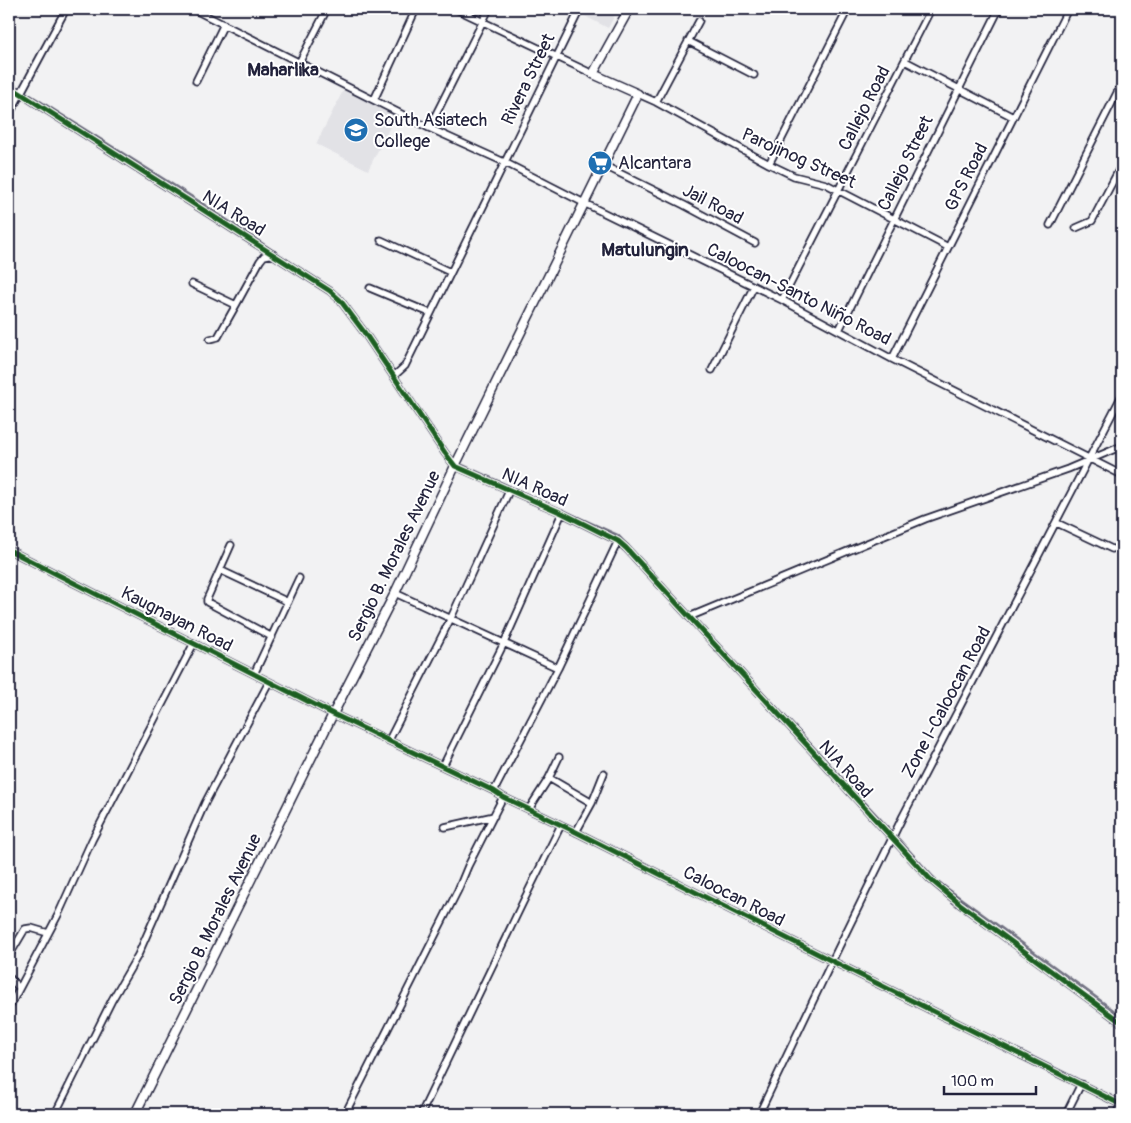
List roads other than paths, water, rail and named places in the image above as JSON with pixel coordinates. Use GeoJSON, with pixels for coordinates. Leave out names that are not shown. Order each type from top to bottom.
{"type":"FeatureCollection","features":[{"type":"Feature","properties":{"kind":"main road"},"geometry":{"type":"LineString","coordinates":[[629,9],[593,74],[638,94]]}},
{"type":"Feature","properties":{"kind":"main road","name":"Sergio B. Morales Avenue"},"geometry":{"type":"LineString","coordinates":[[135,1114],[395,593],[455,466],[638,94]]}},
{"type":"Feature","properties":{"kind":"street"},"geometry":{"type":"LineString","coordinates":[[9,115],[66,9]]}},
{"type":"Feature","properties":{"kind":"street","name":"Caloocan-Santo Niño Road"},"geometry":{"type":"LineString","coordinates":[[192,9],[429,128],[504,162],[782,300],[892,359],[1122,475]]}},
{"type":"Feature","properties":{"kind":"street"},"geometry":{"type":"LineString","coordinates":[[208,16],[212,9]]}},
{"type":"Feature","properties":{"kind":"street"},"geometry":{"type":"LineString","coordinates":[[299,63],[327,9]]}},
{"type":"Feature","properties":{"kind":"street"},"geometry":{"type":"LineString","coordinates":[[374,100],[416,9]]}},
{"type":"Feature","properties":{"kind":"street"},"geometry":{"type":"LineString","coordinates":[[456,9],[593,74]]}},
{"type":"Feature","properties":{"kind":"street"},"geometry":{"type":"LineString","coordinates":[[429,128],[490,9]]}},
{"type":"Feature","properties":{"kind":"street","name":"Rivera Street"},"geometry":{"type":"LineString","coordinates":[[396,374],[404,366],[580,9]]}},
{"type":"Feature","properties":{"kind":"street"},"geometry":{"type":"LineString","coordinates":[[769,164],[848,9]]}},
{"type":"Feature","properties":{"kind":"street","name":"Callejo Road"},"geometry":{"type":"LineString","coordinates":[[782,300],[931,9]]}},
{"type":"Feature","properties":{"kind":"street","name":"Callejo Street"},"geometry":{"type":"LineString","coordinates":[[839,330],[999,9]]}},
{"type":"Feature","properties":{"kind":"street","name":"GPS Road"},"geometry":{"type":"LineString","coordinates":[[892,359],[1068,9]]}},
{"type":"Feature","properties":{"kind":"street"},"geometry":{"type":"LineString","coordinates":[[656,102],[698,21]]}},
{"type":"Feature","properties":{"kind":"street"},"geometry":{"type":"LineString","coordinates":[[196,81],[224,24]]}},
{"type":"Feature","properties":{"kind":"street"},"geometry":{"type":"LineString","coordinates":[[688,42],[754,75]]}},
{"type":"Feature","properties":{"kind":"street"},"geometry":{"type":"LineString","coordinates":[[905,61],[1013,117]]}},
{"type":"Feature","properties":{"kind":"street"},"geometry":{"type":"LineString","coordinates":[[1050,226],[1122,83]]}},
{"type":"Feature","properties":{"kind":"street","name":"NIA Road"},"geometry":{"type":"LineString","coordinates":[[9,86],[330,291],[340,300],[396,374],[455,466],[562,513],[618,541],[634,556],[892,839],[942,890],[1122,1023]]}},
{"type":"Feature","properties":{"kind":"street","name":"Parojinog Street"},"geometry":{"type":"LineString","coordinates":[[638,94],[769,164],[794,176],[817,181],[839,190],[948,247]]}},
{"type":"Feature","properties":{"kind":"street"},"geometry":{"type":"LineString","coordinates":[[1076,228],[1092,221],[1122,164]]}},
{"type":"Feature","properties":{"kind":"street","name":"Jail Road"},"geometry":{"type":"LineString","coordinates":[[603,165],[755,243]]}},
{"type":"Feature","properties":{"kind":"street"},"geometry":{"type":"LineString","coordinates":[[381,240],[450,272]]}},
{"type":"Feature","properties":{"kind":"street"},"geometry":{"type":"LineString","coordinates":[[210,339],[218,337],[260,261],[264,256],[273,254]]}},
{"type":"Feature","properties":{"kind":"street"},"geometry":{"type":"LineString","coordinates":[[192,284],[236,305]]}},
{"type":"Feature","properties":{"kind":"street"},"geometry":{"type":"LineString","coordinates":[[712,370],[754,286]]}},
{"type":"Feature","properties":{"kind":"street"},"geometry":{"type":"LineString","coordinates":[[370,288],[430,313]]}},
{"type":"Feature","properties":{"kind":"street","name":"Zone I-Caloocan Road"},"geometry":{"type":"LineString","coordinates":[[760,1114],[892,839],[1122,395]]}},
{"type":"Feature","properties":{"kind":"street"},"geometry":{"type":"LineString","coordinates":[[689,617],[925,519],[1068,469],[1122,446]]}},
{"type":"Feature","properties":{"kind":"street"},"geometry":{"type":"LineString","coordinates":[[389,740],[452,618],[509,491]]}},
{"type":"Feature","properties":{"kind":"street"},"geometry":{"type":"LineString","coordinates":[[443,766],[504,643],[562,513]]}},
{"type":"Feature","properties":{"kind":"street"},"geometry":{"type":"LineString","coordinates":[[1056,523],[1112,549]]}},
{"type":"Feature","properties":{"kind":"street"},"geometry":{"type":"LineString","coordinates":[[494,791],[558,668],[618,541]]}},
{"type":"Feature","properties":{"kind":"street"},"geometry":{"type":"LineString","coordinates":[[231,546],[207,602],[272,637]]}},
{"type":"Feature","properties":{"kind":"street","name":"Kaugnayan Road"},"geometry":{"type":"LineString","coordinates":[[9,550],[333,714]]}},
{"type":"Feature","properties":{"kind":"street"},"geometry":{"type":"LineString","coordinates":[[220,570],[288,602]]}},
{"type":"Feature","properties":{"kind":"street"},"geometry":{"type":"LineString","coordinates":[[254,674],[299,578]]}},
{"type":"Feature","properties":{"kind":"street"},"geometry":{"type":"LineString","coordinates":[[395,593],[558,668]]}},
{"type":"Feature","properties":{"kind":"street"},"geometry":{"type":"LineString","coordinates":[[9,1008],[48,933],[96,831],[194,643]]}},
{"type":"Feature","properties":{"kind":"street"},"geometry":{"type":"LineString","coordinates":[[55,1114],[112,1000],[138,955],[205,802],[269,682]]}},
{"type":"Feature","properties":{"kind":"street","name":"Caloocan Road"},"geometry":{"type":"LineString","coordinates":[[333,714],[494,791],[1122,1104]]}},
{"type":"Feature","properties":{"kind":"street"},"geometry":{"type":"LineString","coordinates":[[529,809],[549,778],[559,757]]}},
{"type":"Feature","properties":{"kind":"street"},"geometry":{"type":"LineString","coordinates":[[576,832],[592,803],[604,773]]}},
{"type":"Feature","properties":{"kind":"street"},"geometry":{"type":"LineString","coordinates":[[549,778],[592,803]]}},
{"type":"Feature","properties":{"kind":"street"},"geometry":{"type":"LineString","coordinates":[[345,1114],[503,797]]}},
{"type":"Feature","properties":{"kind":"street"},"geometry":{"type":"LineString","coordinates":[[445,827],[494,816]]}},
{"type":"Feature","properties":{"kind":"street"},"geometry":{"type":"LineString","coordinates":[[423,1114],[561,825]]}},
{"type":"Feature","properties":{"kind":"street"},"geometry":{"type":"LineString","coordinates":[[9,956],[25,929],[31,928],[48,933]]}},
{"type":"Feature","properties":{"kind":"street"},"geometry":{"type":"LineString","coordinates":[[9,977],[19,988]]}},
{"type":"Feature","properties":{"kind":"street"},"geometry":{"type":"LineString","coordinates":[[1066,1114],[1080,1084]]}},
{"type":"Feature","properties":{"kind":"street"},"geometry":{"type":"LineString","coordinates":[[1116,1114],[1122,1104]]}},
{"type":"Feature","properties":{"kind":"waterway"},"geometry":{"type":"LineString","coordinates":[[9,81],[15,85]]}},
{"type":"Feature","properties":{"kind":"waterway"},"geometry":{"type":"LineString","coordinates":[[26,92],[196,199],[310,275]]}},
{"type":"Feature","properties":{"kind":"waterway"},"geometry":{"type":"LineString","coordinates":[[333,290],[342,298]]}},
{"type":"Feature","properties":{"kind":"waterway"},"geometry":{"type":"LineString","coordinates":[[463,465],[618,535],[678,601]]}},
{"type":"Feature","properties":{"kind":"waterway"},"geometry":{"type":"LineString","coordinates":[[705,630],[888,827]]}},
{"type":"Feature","properties":{"kind":"waterway"},"geometry":{"type":"LineString","coordinates":[[898,838],[936,880],[1122,1016]]}},
{"type":"Feature","properties":{"kind":"place","name":"South Asiatech College"},"geometry":{"type":"Point","coordinates":[356,130]}},
{"type":"Feature","properties":{"kind":"place","name":"Alcantara"},"geometry":{"type":"Point","coordinates":[600,163]}},
{"type":"Feature","properties":{"kind":"district","name":"Maharlika"},"geometry":{"type":"Point","coordinates":[283,69]}},
{"type":"Feature","properties":{"kind":"district","name":"Matulungin"},"geometry":{"type":"Point","coordinates":[645,249]}}]}
